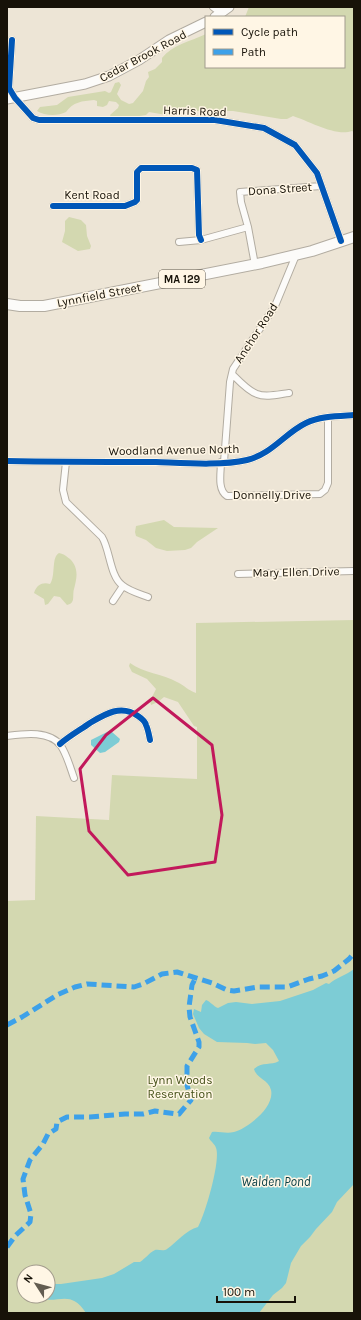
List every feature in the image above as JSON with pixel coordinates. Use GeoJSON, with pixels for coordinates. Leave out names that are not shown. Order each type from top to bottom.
{"type":"FeatureCollection","features":[{"type":"Feature","properties":{"kind":"main road","name":"Lynnfield Street"},"geometry":{"type":"LineString","coordinates":[[7,304],[20,306],[44,306],[255,264],[354,237]]}},
{"type":"Feature","properties":{"kind":"street"},"geometry":{"type":"LineString","coordinates":[[213,7],[218,15],[229,7]]}},
{"type":"Feature","properties":{"kind":"street","name":"Cedar Brook Road"},"geometry":{"type":"LineString","coordinates":[[11,98],[85,84],[109,76],[139,60],[169,40],[205,22]]}},
{"type":"Feature","properties":{"kind":"street"},"geometry":{"type":"LineString","coordinates":[[11,98],[9,88],[12,40]]}},
{"type":"Feature","properties":{"kind":"street","name":"Harris Road"},"geometry":{"type":"LineString","coordinates":[[11,98],[29,116],[39,120],[215,120],[264,128],[295,145],[316,174],[341,241]]}},
{"type":"Feature","properties":{"kind":"street","name":"Kent Road"},"geometry":{"type":"LineString","coordinates":[[53,206],[125,206],[137,200],[137,172],[141,168],[192,168],[197,170],[199,235],[201,240]]}},
{"type":"Feature","properties":{"kind":"street","name":"Dona Street"},"geometry":{"type":"LineString","coordinates":[[255,264],[240,192],[321,186]]}},
{"type":"Feature","properties":{"kind":"street"},"geometry":{"type":"LineString","coordinates":[[180,242],[201,240],[248,227]]}},
{"type":"Feature","properties":{"kind":"street","name":"Anchor Road"},"geometry":{"type":"LineString","coordinates":[[223,462],[232,374],[236,364],[275,306],[296,254]]}},
{"type":"Feature","properties":{"kind":"street"},"geometry":{"type":"LineString","coordinates":[[232,374],[251,391],[257,394],[264,395],[289,393]]}},
{"type":"Feature","properties":{"kind":"street","name":"Woodland Avenue North"},"geometry":{"type":"LineString","coordinates":[[7,462],[223,462],[248,460],[273,448],[299,427],[312,421],[328,417],[354,415]]}},
{"type":"Feature","properties":{"kind":"street","name":"Donnelly Drive"},"geometry":{"type":"LineString","coordinates":[[223,462],[221,488],[223,493],[227,496],[320,494],[325,490],[328,483],[328,417]]}},
{"type":"Feature","properties":{"kind":"street"},"geometry":{"type":"LineString","coordinates":[[66,462],[63,490],[66,502],[102,537],[106,544],[116,577],[123,586],[148,597]]}},
{"type":"Feature","properties":{"kind":"street","name":"Mary Ellen Drive"},"geometry":{"type":"LineString","coordinates":[[238,574],[354,571]]}},
{"type":"Feature","properties":{"kind":"street"},"geometry":{"type":"LineString","coordinates":[[113,601],[123,586]]}},
{"type":"Feature","properties":{"kind":"street"},"geometry":{"type":"LineString","coordinates":[[60,744],[104,715],[119,710],[130,711],[142,720],[146,724],[150,740]]}},
{"type":"Feature","properties":{"kind":"street"},"geometry":{"type":"LineString","coordinates":[[7,736],[23,734],[44,736],[53,739],[60,744],[74,778]]}},
{"type":"Feature","properties":{"kind":"highlighted area"},"geometry":{"type":"Polygon","coordinates":[[[153,698],[212,745],[222,815],[215,862],[128,875],[89,831],[80,769],[106,735],[153,698]]]}},
{"type":"Feature","properties":{"kind":"green space"},"geometry":{"type":"Polygon","coordinates":[[[249,7],[354,7],[354,132],[338,132],[322,128],[293,116],[287,119],[281,119],[233,111],[184,111],[166,115],[149,112],[146,115],[111,117],[110,115],[118,108],[119,105],[116,102],[109,101],[107,105],[103,107],[97,106],[97,101],[94,100],[78,103],[66,112],[59,114],[48,115],[37,111],[40,107],[57,105],[68,97],[105,91],[109,93],[111,92],[115,83],[119,82],[121,85],[117,94],[121,100],[129,104],[133,103],[143,91],[149,77],[148,72],[155,69],[162,62],[162,58],[166,54],[176,47],[205,34],[205,68],[345,68],[345,16],[245,16],[249,7]]]}},
{"type":"Feature","properties":{"kind":"green space"},"geometry":{"type":"Polygon","coordinates":[[[69,217],[81,220],[86,225],[87,236],[91,246],[90,249],[78,251],[62,242],[65,231],[65,221],[69,217]]]}},
{"type":"Feature","properties":{"kind":"green space"},"geometry":{"type":"Polygon","coordinates":[[[164,520],[174,527],[218,528],[197,542],[191,548],[185,550],[167,551],[156,548],[146,540],[136,536],[136,526],[164,520]]]}},
{"type":"Feature","properties":{"kind":"green space"},"geometry":{"type":"Polygon","coordinates":[[[59,553],[70,559],[75,566],[76,577],[73,601],[67,605],[60,597],[54,596],[48,604],[45,605],[44,599],[34,593],[40,584],[50,584],[52,581],[55,558],[59,553]]]}},
{"type":"Feature","properties":{"kind":"green space","name":"Lynn Woods Reservation"},"geometry":{"type":"Polygon","coordinates":[[[354,620],[354,1313],[7,1313],[7,901],[35,900],[36,816],[109,820],[112,775],[197,779],[197,727],[194,726],[178,702],[164,697],[151,705],[150,701],[156,689],[147,679],[132,672],[129,666],[130,663],[141,669],[180,683],[196,693],[196,623],[354,620]]]}},
{"type":"Feature","properties":{"kind":"water"},"geometry":{"type":"Polygon","coordinates":[[[109,731],[120,739],[119,742],[105,752],[100,753],[91,745],[91,740],[109,731]]]}},
{"type":"Feature","properties":{"kind":"water","name":"Walden Pond"},"geometry":{"type":"Polygon","coordinates":[[[354,969],[354,1184],[337,1202],[332,1212],[301,1246],[291,1263],[286,1283],[282,1288],[273,1295],[259,1313],[86,1313],[75,1301],[69,1299],[56,1300],[56,1284],[102,1278],[114,1274],[134,1262],[140,1262],[155,1250],[166,1250],[186,1233],[198,1227],[208,1200],[216,1164],[216,1148],[209,1138],[212,1132],[231,1133],[240,1130],[259,1116],[269,1103],[271,1097],[270,1087],[257,1075],[254,1069],[264,1064],[279,1061],[273,1050],[266,1043],[255,1044],[217,1042],[204,1034],[199,1028],[193,1014],[194,1009],[201,1012],[202,1005],[206,1000],[218,1008],[228,1003],[236,1002],[252,1004],[280,1001],[313,990],[326,983],[329,984],[354,969]]]}},
{"type":"Feature","properties":{"kind":"marked path"},"geometry":{"type":"LineString","coordinates":[[7,1025],[57,995],[75,987],[87,984],[134,987],[162,974],[177,972],[212,983],[227,990],[234,991],[258,987],[287,987],[334,971],[354,953]]}},
{"type":"Feature","properties":{"kind":"marked path"},"geometry":{"type":"LineString","coordinates":[[7,1247],[15,1236],[30,1222],[31,1214],[25,1195],[23,1179],[30,1160],[43,1144],[48,1134],[56,1129],[57,1122],[67,1117],[143,1114],[155,1111],[179,1114],[191,1100],[187,1085],[187,1066],[199,1047],[199,1042],[190,1017],[189,1007],[192,985],[196,977]]}},
{"type":"Feature","properties":{"kind":"cycle path"},"geometry":{"type":"LineString","coordinates":[[12,40],[9,88],[15,98],[33,118],[39,120],[215,120],[264,128],[295,145],[317,173],[341,241]]}},
{"type":"Feature","properties":{"kind":"cycle path"},"geometry":{"type":"LineString","coordinates":[[53,206],[125,206],[137,200],[137,172],[141,168],[192,168],[197,170],[199,235],[201,240]]}},
{"type":"Feature","properties":{"kind":"cycle path"},"geometry":{"type":"LineString","coordinates":[[7,461],[156,462],[202,464],[237,462],[247,460],[264,453],[291,432],[306,423],[317,419],[354,415]]}},
{"type":"Feature","properties":{"kind":"cycle path"},"geometry":{"type":"LineString","coordinates":[[60,744],[96,720],[107,714],[119,711],[132,712],[143,720],[147,727],[150,740]]}}]}
